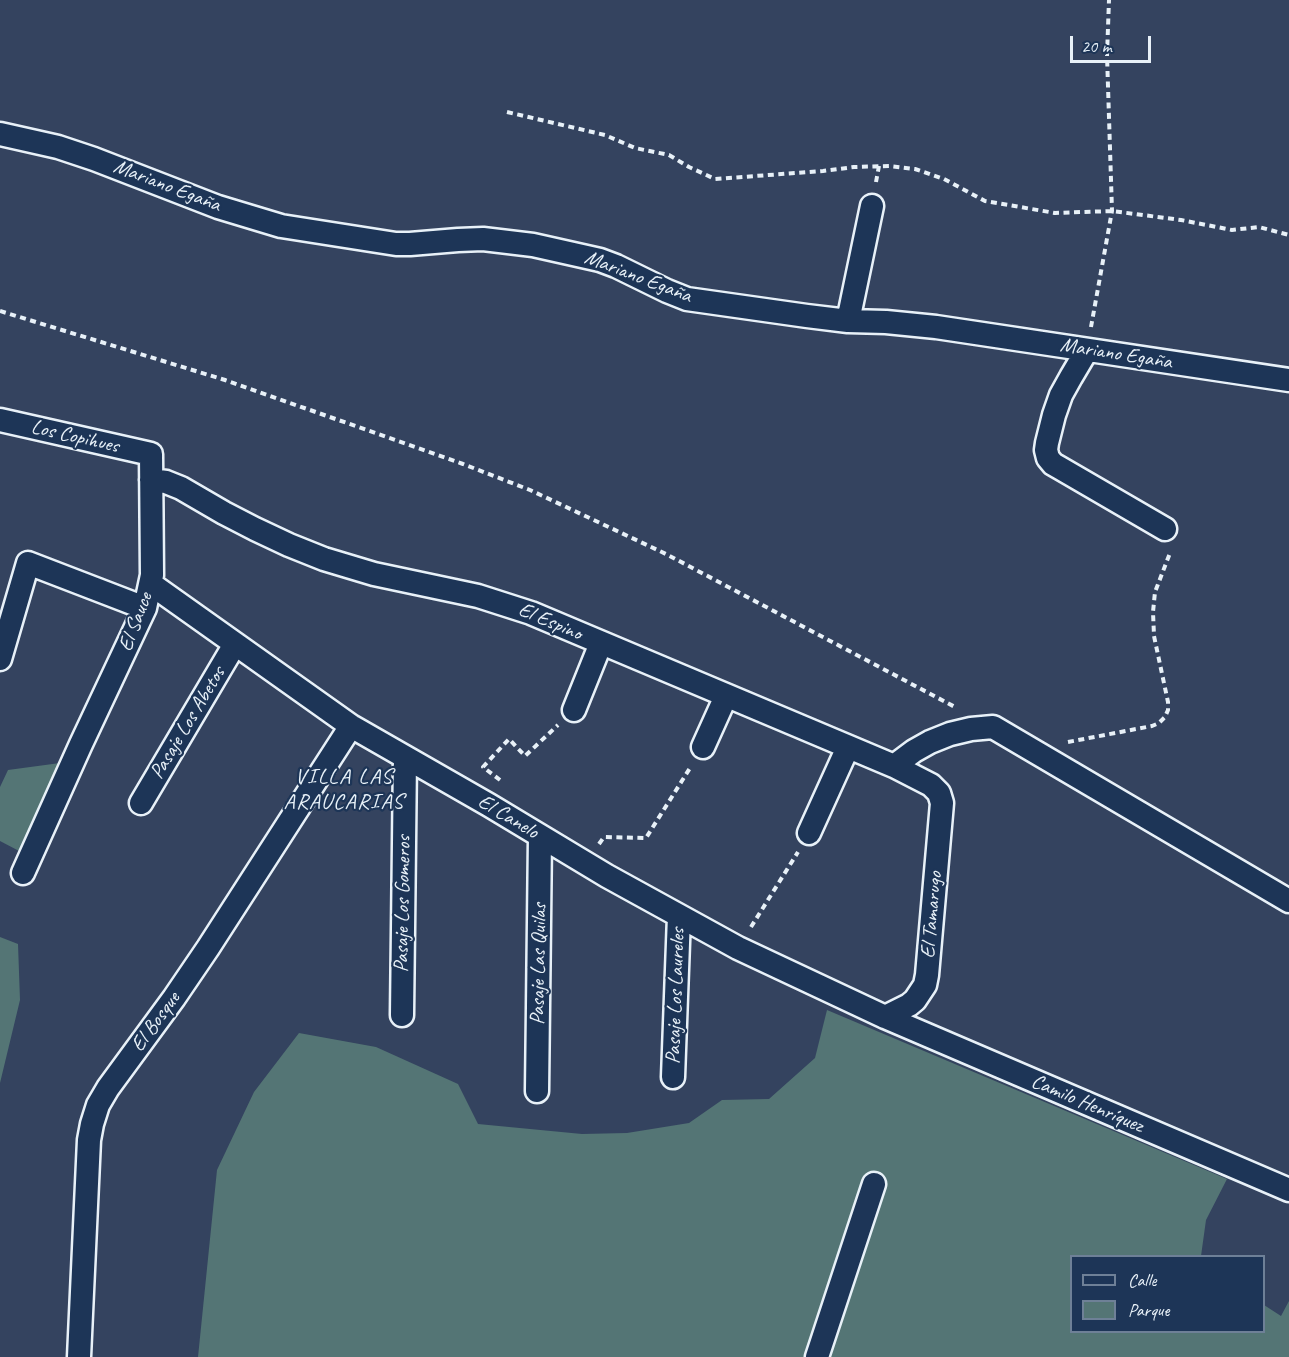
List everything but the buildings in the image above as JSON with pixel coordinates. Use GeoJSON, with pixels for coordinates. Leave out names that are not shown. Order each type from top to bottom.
{"type":"FeatureCollection","features":[{"type":"Feature","properties":{"kind":"street","name":"Mariano Egaña"},"geometry":{"type":"LineString","coordinates":[[0,134],[58,147],[218,207],[280,226],[396,243],[483,239],[533,245],[600,260],[687,299],[848,321],[936,327],[1289,380]]}},
{"type":"Feature","properties":{"kind":"street"},"geometry":{"type":"LineString","coordinates":[[848,321],[872,206]]}},
{"type":"Feature","properties":{"kind":"street"},"geometry":{"type":"LineString","coordinates":[[1087,350],[1066,386],[1054,414],[1046,450],[1048,458],[1053,464],[1165,530]]}},
{"type":"Feature","properties":{"kind":"street","name":"Los Copihues"},"geometry":{"type":"LineString","coordinates":[[0,420],[151,454]]}},
{"type":"Feature","properties":{"kind":"street","name":"El Sauce"},"geometry":{"type":"LineString","coordinates":[[23,873],[145,608],[151,584],[152,564],[151,454]]}},
{"type":"Feature","properties":{"kind":"street","name":"El Espino"},"geometry":{"type":"LineString","coordinates":[[151,480],[166,482],[181,488],[255,529],[324,559],[374,574],[448,589],[531,613],[894,766],[931,785],[939,793]]}},
{"type":"Feature","properties":{"kind":"street"},"geometry":{"type":"LineString","coordinates":[[0,660],[7,607],[28,563],[145,608]]}},
{"type":"Feature","properties":{"kind":"street","name":"El Canelo"},"geometry":{"type":"LineString","coordinates":[[151,584],[351,726],[405,758],[738,948],[885,1017]]}},
{"type":"Feature","properties":{"kind":"street"},"geometry":{"type":"LineString","coordinates":[[574,710],[601,643]]}},
{"type":"Feature","properties":{"kind":"street","name":"Pasaje Los Abetos"},"geometry":{"type":"LineString","coordinates":[[141,803],[235,644]]}},
{"type":"Feature","properties":{"kind":"street"},"geometry":{"type":"LineString","coordinates":[[703,747],[726,696]]}},
{"type":"Feature","properties":{"kind":"street","name":"El Bosque"},"geometry":{"type":"LineString","coordinates":[[80,1357],[89,1140],[98,1105],[208,948],[351,726]]}},
{"type":"Feature","properties":{"kind":"street"},"geometry":{"type":"LineString","coordinates":[[894,766],[930,742],[971,729],[993,727],[1289,901]]}},
{"type":"Feature","properties":{"kind":"street"},"geometry":{"type":"LineString","coordinates":[[809,833],[848,747]]}},
{"type":"Feature","properties":{"kind":"street","name":"Pasaje Los Gomeros"},"geometry":{"type":"LineString","coordinates":[[402,1015],[405,758]]}},
{"type":"Feature","properties":{"kind":"street","name":"El Tamarugo"},"geometry":{"type":"LineString","coordinates":[[885,1017],[909,1005],[925,985],[942,803],[939,793]]}},
{"type":"Feature","properties":{"kind":"street","name":"Pasaje Las Quilas"},"geometry":{"type":"LineString","coordinates":[[537,1091],[540,837]]}},
{"type":"Feature","properties":{"kind":"street","name":"Pasaje Los Laureles"},"geometry":{"type":"LineString","coordinates":[[673,1077],[679,916]]}},
{"type":"Feature","properties":{"kind":"street","name":"Camilo Henríquez"},"geometry":{"type":"LineString","coordinates":[[885,1017],[1289,1190]]}},
{"type":"Feature","properties":{"kind":"street"},"geometry":{"type":"LineString","coordinates":[[817,1357],[874,1184]]}},
{"type":"Feature","properties":{"kind":"path"},"geometry":{"type":"LineString","coordinates":[[1087,350],[1112,211],[1107,55],[1109,0]]}},
{"type":"Feature","properties":{"kind":"path"},"geometry":{"type":"LineString","coordinates":[[507,112],[605,135],[635,148],[669,155],[715,179],[889,166],[915,169],[944,178],[986,201],[1056,213],[1112,211],[1181,220],[1233,230],[1259,227],[1289,235]]}},
{"type":"Feature","properties":{"kind":"path"},"geometry":{"type":"LineString","coordinates":[[0,311],[236,384],[530,490],[666,554],[993,727]]}},
{"type":"Feature","properties":{"kind":"path"},"geometry":{"type":"LineString","coordinates":[[1031,749],[1152,726],[1165,717],[1168,702],[1154,636],[1153,612],[1155,592],[1171,551],[1171,542],[1165,530]]}},
{"type":"Feature","properties":{"kind":"path"},"geometry":{"type":"LineString","coordinates":[[489,805],[505,784],[483,767],[509,739],[525,756],[574,710]]}},
{"type":"Feature","properties":{"kind":"path"},"geometry":{"type":"LineString","coordinates":[[599,844],[604,837],[646,838],[703,747]]}},
{"type":"Feature","properties":{"kind":"path"},"geometry":{"type":"LineString","coordinates":[[738,948],[809,833]]}},
{"type":"Feature","properties":{"kind":"green space"},"geometry":{"type":"Polygon","coordinates":[[[60,763],[21,852],[0,841],[0,787],[8,770],[60,763]]]}},
{"type":"Feature","properties":{"kind":"green space"},"geometry":{"type":"Polygon","coordinates":[[[0,937],[18,944],[20,1000],[0,1083],[0,937]]]}},
{"type":"Feature","properties":{"kind":"green space"},"geometry":{"type":"Polygon","coordinates":[[[827,1010],[1227,1179],[1206,1220],[1201,1255],[1070,1255],[1070,1333],[1265,1333],[1265,1306],[1281,1316],[1289,1301],[1289,1357],[198,1357],[217,1170],[254,1092],[299,1033],[376,1047],[458,1084],[478,1124],[582,1134],[627,1133],[689,1123],[722,1100],[769,1099],[815,1058],[827,1010]]]}},
{"type":"Feature","properties":{"kind":"district","name":"VILLA LAS ARAUCARIAS"},"geometry":{"type":"Point","coordinates":[344,790]}}]}
